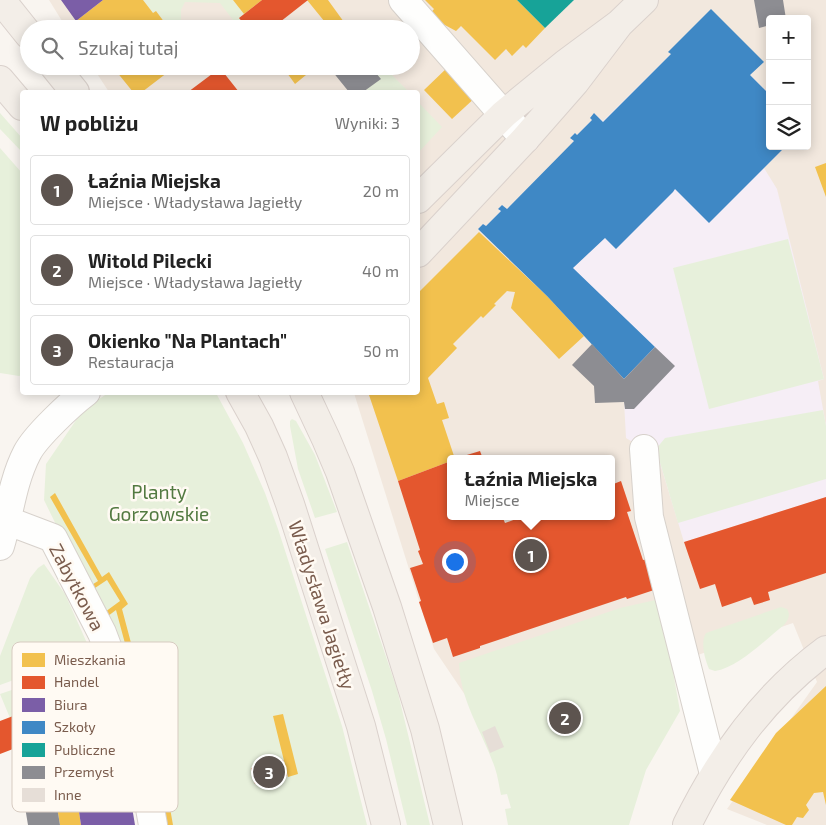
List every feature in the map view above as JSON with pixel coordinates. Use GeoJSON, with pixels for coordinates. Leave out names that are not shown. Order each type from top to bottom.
{"type":"FeatureCollection","features":[{"type":"Feature","properties":{"kind":"main road"},"geometry":{"type":"LineString","coordinates":[[1,0],[20,24]]}},
{"type":"Feature","properties":{"kind":"main road"},"geometry":{"type":"LineString","coordinates":[[420,197],[504,114],[565,64],[619,24],[644,0]]}},
{"type":"Feature","properties":{"kind":"main road"},"geometry":{"type":"LineString","coordinates":[[420,251],[526,139],[576,82],[619,24]]}},
{"type":"Feature","properties":{"kind":"main road"},"geometry":{"type":"LineString","coordinates":[[61,75],[73,90]]}},
{"type":"Feature","properties":{"kind":"main road"},"geometry":{"type":"LineString","coordinates":[[0,80],[20,104]]}},
{"type":"Feature","properties":{"kind":"main road","name":"Władysława Jagiełły"},"geometry":{"type":"LineString","coordinates":[[243,395],[273,457],[290,504],[361,726],[386,825]]}},
{"type":"Feature","properties":{"kind":"main road"},"geometry":{"type":"LineString","coordinates":[[305,395],[340,472],[382,592],[425,729],[448,825]]}},
{"type":"Feature","properties":{"kind":"main road"},"geometry":{"type":"LineString","coordinates":[[687,825],[714,774],[747,726],[790,679],[826,650]]}},
{"type":"Feature","properties":{"kind":"street"},"geometry":{"type":"LineString","coordinates":[[403,0],[526,139]]}},
{"type":"Feature","properties":{"kind":"street"},"geometry":{"type":"LineString","coordinates":[[0,546],[8,520],[14,489],[27,452],[35,440],[83,395]]}},
{"type":"Feature","properties":{"kind":"street"},"geometry":{"type":"LineString","coordinates":[[639,460],[649,517],[714,774]]}},
{"type":"Feature","properties":{"kind":"street","name":"Zabytkowa"},"geometry":{"type":"LineString","coordinates":[[8,520],[53,538],[105,642]]}},
{"type":"Feature","properties":{"kind":"street","name":"Zabytkowa"},"geometry":{"type":"LineString","coordinates":[[150,812],[152,825]]}},
{"type":"Feature","properties":{"kind":"shaded area"},"geometry":{"type":"Polygon","coordinates":[[[49,0],[826,0],[826,825],[767,825],[727,809],[817,682],[793,623],[486,726],[434,649],[355,395],[420,395],[420,90],[108,90],[98,75],[420,75],[420,20],[61,20],[49,0]]]}},
{"type":"Feature","properties":{"kind":"shaded area"},"geometry":{"type":"Polygon","coordinates":[[[671,54],[764,62],[750,75],[766,91],[766,150],[782,150],[764,168],[777,189],[824,379],[818,381],[826,426],[826,497],[684,542],[656,450],[644,449],[626,438],[624,401],[592,344],[547,296],[478,229],[483,224],[486,226],[500,212],[498,209],[502,205],[507,209],[574,142],[570,138],[575,133],[577,135],[592,120],[590,118],[594,113],[603,121],[671,54]]]}},
{"type":"Feature","properties":{"kind":"green space"},"geometry":{"type":"Polygon","coordinates":[[[143,0],[233,0],[244,14],[239,18],[241,20],[233,20],[220,3],[185,2],[181,10],[181,20],[163,20],[156,11],[153,13],[143,0]]]}},
{"type":"Feature","properties":{"kind":"green space"},"geometry":{"type":"Polygon","coordinates":[[[377,75],[392,75],[407,90],[366,90],[380,79],[377,75]]]}},
{"type":"Feature","properties":{"kind":"green space"},"geometry":{"type":"Polygon","coordinates":[[[420,104],[442,127],[420,151],[420,104]]]}},
{"type":"Feature","properties":{"kind":"green space"},"geometry":{"type":"Polygon","coordinates":[[[0,113],[20,136],[20,150],[0,129],[0,113]]]}},
{"type":"Feature","properties":{"kind":"green space"},"geometry":{"type":"Polygon","coordinates":[[[0,148],[20,171],[20,376],[0,373],[0,148]]]}},
{"type":"Feature","properties":{"kind":"green space"},"geometry":{"type":"Polygon","coordinates":[[[788,239],[824,379],[709,409],[673,268],[788,239]]]}},
{"type":"Feature","properties":{"kind":"green space","name":"Planty Gorzowskie"},"geometry":{"type":"Polygon","coordinates":[[[105,395],[217,395],[243,443],[265,493],[278,529],[342,726],[367,825],[158,825],[155,812],[178,812],[178,642],[113,642],[44,500],[46,464],[83,410],[105,395]]]}},
{"type":"Feature","properties":{"kind":"green space"},"geometry":{"type":"Polygon","coordinates":[[[823,410],[826,426],[826,479],[678,523],[656,449],[665,438],[823,410]]]}},
{"type":"Feature","properties":{"kind":"green space"},"geometry":{"type":"Polygon","coordinates":[[[292,419],[296,421],[315,455],[337,512],[315,518],[298,469],[290,426],[292,419]]]}},
{"type":"Feature","properties":{"kind":"green space"},"geometry":{"type":"Polygon","coordinates":[[[347,542],[397,689],[430,825],[407,825],[372,691],[325,549],[347,542]]]}},
{"type":"Feature","properties":{"kind":"green space"},"geometry":{"type":"Polygon","coordinates":[[[44,564],[65,594],[87,642],[12,642],[12,681],[0,685],[0,656],[30,578],[44,564]]]}},
{"type":"Feature","properties":{"kind":"green space"},"geometry":{"type":"Polygon","coordinates":[[[660,599],[680,711],[646,770],[629,825],[508,825],[505,809],[511,808],[507,794],[501,795],[495,768],[463,691],[459,663],[620,608],[660,599]]]}},
{"type":"Feature","properties":{"kind":"green space"},"geometry":{"type":"Polygon","coordinates":[[[781,607],[787,609],[789,613],[784,625],[733,665],[715,671],[709,669],[703,646],[706,633],[781,607]]]}},
{"type":"Feature","properties":{"kind":"green space"},"geometry":{"type":"Polygon","coordinates":[[[12,690],[12,717],[10,718],[0,694],[12,690]]]}},
{"type":"Feature","properties":{"kind":"building: Mieszkania"},"geometry":{"type":"Polygon","coordinates":[[[103,0],[143,0],[153,13],[156,11],[163,20],[77,20],[103,0]]]}},
{"type":"Feature","properties":{"kind":"building: Mieszkania"},"geometry":{"type":"Polygon","coordinates":[[[233,0],[262,0],[244,14],[233,0]]]}},
{"type":"Feature","properties":{"kind":"building: Mieszkania"},"geometry":{"type":"Polygon","coordinates":[[[307,0],[328,0],[342,20],[323,20],[307,0]]]}},
{"type":"Feature","properties":{"kind":"building: Mieszkania"},"geometry":{"type":"Polygon","coordinates":[[[425,0],[517,0],[545,28],[526,48],[523,45],[512,56],[506,49],[495,60],[461,26],[456,31],[428,16],[434,9],[425,0]]]}},
{"type":"Feature","properties":{"kind":"building: Mieszkania"},"geometry":{"type":"Polygon","coordinates":[[[449,66],[478,95],[452,119],[424,90],[449,66]]]}},
{"type":"Feature","properties":{"kind":"building: Mieszkania"},"geometry":{"type":"Polygon","coordinates":[[[119,75],[164,75],[145,90],[131,90],[119,75]]]}},
{"type":"Feature","properties":{"kind":"building: Mieszkania"},"geometry":{"type":"Polygon","coordinates":[[[288,75],[306,75],[295,84],[288,75]]]}},
{"type":"Feature","properties":{"kind":"building: Mieszkania"},"geometry":{"type":"Polygon","coordinates":[[[826,163],[826,197],[815,167],[826,163]]]}},
{"type":"Feature","properties":{"kind":"building: Mieszkania"},"geometry":{"type":"Polygon","coordinates":[[[479,232],[547,296],[584,336],[559,359],[511,308],[515,292],[507,291],[483,318],[481,316],[453,344],[457,348],[428,378],[437,404],[444,402],[449,418],[442,420],[454,455],[447,455],[447,463],[398,481],[369,395],[420,395],[420,291],[479,232]]]}},
{"type":"Feature","properties":{"kind":"building: Mieszkania"},"geometry":{"type":"Polygon","coordinates":[[[55,493],[102,577],[109,572],[128,604],[122,609],[131,642],[125,642],[116,610],[108,616],[105,612],[120,601],[107,580],[92,590],[90,586],[98,581],[50,497],[55,493]]]}},
{"type":"Feature","properties":{"kind":"building: Mieszkania"},"geometry":{"type":"Polygon","coordinates":[[[826,686],[826,805],[823,792],[814,793],[806,805],[809,810],[803,818],[797,817],[792,825],[786,825],[730,800],[776,733],[826,686]]]}},
{"type":"Feature","properties":{"kind":"building: Mieszkania"},"geometry":{"type":"Polygon","coordinates":[[[283,714],[298,774],[288,777],[273,716],[283,714]]]}},
{"type":"Feature","properties":{"kind":"building: Mieszkania"},"geometry":{"type":"Polygon","coordinates":[[[58,812],[79,812],[81,825],[60,825],[58,812]]]}},
{"type":"Feature","properties":{"kind":"building: Mieszkania"},"geometry":{"type":"Polygon","coordinates":[[[165,812],[171,812],[173,825],[167,825],[165,812]]]}},
{"type":"Feature","properties":{"kind":"building: Handel"},"geometry":{"type":"Polygon","coordinates":[[[262,0],[308,0],[282,20],[241,20],[239,18],[262,0]]]}},
{"type":"Feature","properties":{"kind":"building: Handel"},"geometry":{"type":"Polygon","coordinates":[[[211,75],[226,75],[237,90],[191,90],[211,75]]]}},
{"type":"Feature","properties":{"kind":"building: Handel"},"geometry":{"type":"Polygon","coordinates":[[[480,451],[482,455],[467,455],[480,451]]]}},
{"type":"Feature","properties":{"kind":"building: Handel"},"geometry":{"type":"Polygon","coordinates":[[[447,463],[447,520],[504,520],[505,523],[513,520],[615,520],[615,483],[621,481],[631,511],[627,512],[643,560],[647,559],[657,589],[627,599],[626,597],[480,646],[480,648],[453,657],[447,638],[433,643],[419,602],[421,601],[410,568],[423,564],[398,481],[447,463]]]}},
{"type":"Feature","properties":{"kind":"building: Handel"},"geometry":{"type":"Polygon","coordinates":[[[826,497],[826,573],[768,592],[770,600],[754,605],[751,597],[722,607],[715,584],[700,589],[684,542],[826,497]]]}},
{"type":"Feature","properties":{"kind":"building: Handel"},"geometry":{"type":"Polygon","coordinates":[[[12,716],[12,749],[0,754],[0,721],[12,716]]]}},
{"type":"Feature","properties":{"kind":"building: Handel"},"geometry":{"type":"Polygon","coordinates":[[[283,760],[287,776],[255,784],[251,768],[283,760]]]}},
{"type":"Feature","properties":{"kind":"building: Biura"},"geometry":{"type":"Polygon","coordinates":[[[61,0],[103,0],[77,20],[75,20],[61,0]]]}},
{"type":"Feature","properties":{"kind":"building: Biura"},"geometry":{"type":"Polygon","coordinates":[[[79,812],[133,812],[135,825],[81,825],[79,812]]]}},
{"type":"Feature","properties":{"kind":"building: Szkoły"},"geometry":{"type":"Polygon","coordinates":[[[711,9],[764,62],[750,75],[766,91],[766,150],[782,150],[709,223],[675,189],[616,249],[605,238],[573,268],[655,347],[624,379],[547,296],[478,229],[483,224],[486,226],[501,211],[498,209],[502,205],[507,209],[574,141],[570,138],[575,133],[577,135],[592,120],[590,118],[594,113],[603,122],[671,54],[668,52],[711,9]]]}},
{"type":"Feature","properties":{"kind":"building: Publiczne"},"geometry":{"type":"Polygon","coordinates":[[[517,0],[574,0],[545,28],[517,0]]]}},
{"type":"Feature","properties":{"kind":"building: Przemysł"},"geometry":{"type":"Polygon","coordinates":[[[754,0],[783,0],[785,15],[766,15],[766,26],[759,28],[754,0]]]}},
{"type":"Feature","properties":{"kind":"building: Przemysł"},"geometry":{"type":"Polygon","coordinates":[[[335,75],[378,75],[381,79],[366,90],[347,90],[335,75]]]}},
{"type":"Feature","properties":{"kind":"building: Przemysł"},"geometry":{"type":"Polygon","coordinates":[[[592,344],[624,379],[655,347],[675,366],[634,409],[625,409],[624,402],[595,403],[594,386],[572,365],[592,344]]]}},
{"type":"Feature","properties":{"kind":"building: Przemysł"},"geometry":{"type":"Polygon","coordinates":[[[26,812],[58,812],[60,825],[28,825],[26,812]]]}},
{"type":"Feature","properties":{"kind":"building: Inne"},"geometry":{"type":"Polygon","coordinates":[[[495,726],[504,747],[490,753],[482,732],[495,726]]]}},
{"type":"Feature","properties":{"kind":"place","name":"Łaźnia Miejska"},"geometry":{"type":"Point","coordinates":[531,555]}},
{"type":"Feature","properties":{"kind":"place","name":"Witold Pilecki"},"geometry":{"type":"Point","coordinates":[565,718]}},
{"type":"Feature","properties":{"kind":"place","name":"Okienko \"Na Plantach\""},"geometry":{"type":"Point","coordinates":[269,772]}}]}
